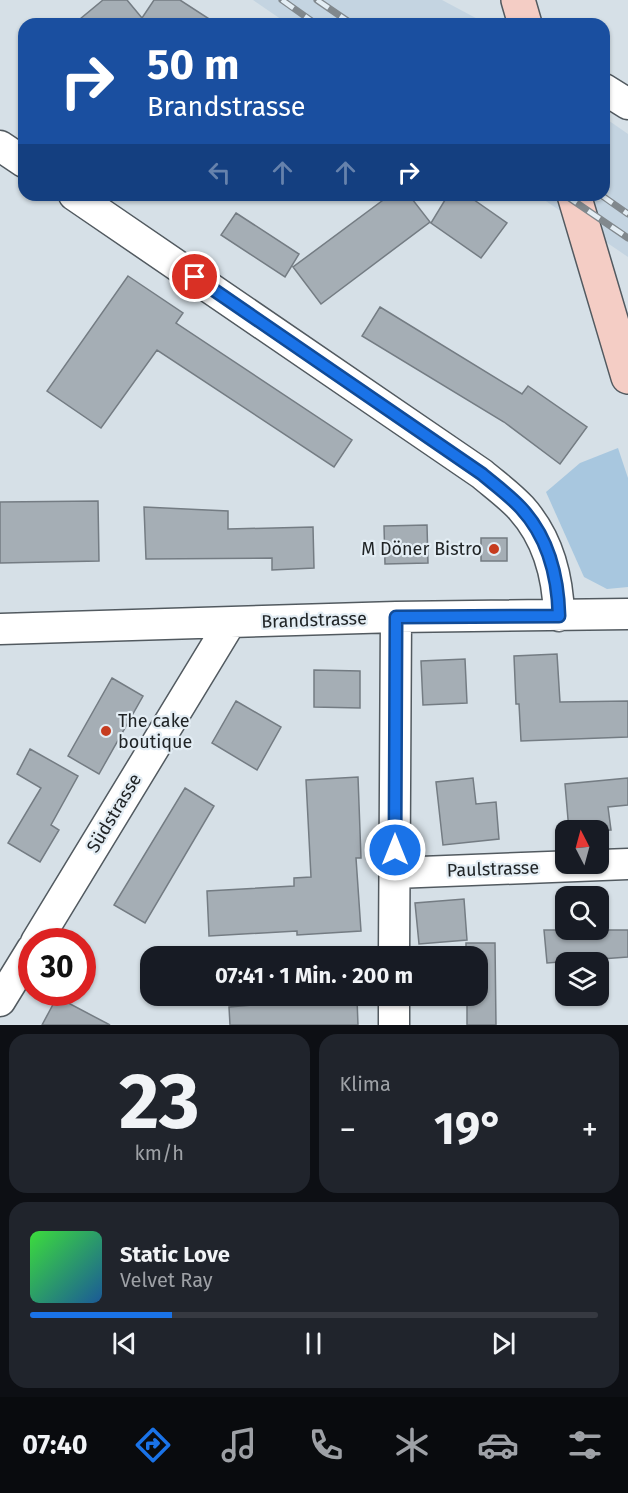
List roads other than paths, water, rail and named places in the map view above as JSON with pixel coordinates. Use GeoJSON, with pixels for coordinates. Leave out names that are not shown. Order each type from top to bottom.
{"type":"FeatureCollection","features":[{"type":"Feature","properties":{"kind":"main road"},"geometry":{"type":"LineString","coordinates":[[518,0],[523,18]]}},
{"type":"Feature","properties":{"kind":"main road"},"geometry":{"type":"LineString","coordinates":[[576,201],[628,377]]}},
{"type":"Feature","properties":{"kind":"street"},"geometry":{"type":"LineString","coordinates":[[610,92],[628,104]]}},
{"type":"Feature","properties":{"kind":"street"},"geometry":{"type":"LineString","coordinates":[[0,146],[18,158]]}},
{"type":"Feature","properties":{"kind":"street"},"geometry":{"type":"LineString","coordinates":[[83,201],[482,474],[521,508],[549,553],[555,574],[559,616]]}},
{"type":"Feature","properties":{"kind":"street","name":"Brandstrasse"},"geometry":{"type":"LineString","coordinates":[[0,629],[396,617],[628,614]]}},
{"type":"Feature","properties":{"kind":"street"},"geometry":{"type":"LineString","coordinates":[[394,946],[396,617]]}},
{"type":"Feature","properties":{"kind":"street","name":"Südstrasse"},"geometry":{"type":"LineString","coordinates":[[45,928],[230,623]]}},
{"type":"Feature","properties":{"kind":"street","name":"Paulstrasse"},"geometry":{"type":"LineString","coordinates":[[395,873],[628,864]]}},
{"type":"Feature","properties":{"kind":"street"},"geometry":{"type":"LineString","coordinates":[[0,1001],[18,972]]}},
{"type":"Feature","properties":{"kind":"street"},"geometry":{"type":"LineString","coordinates":[[394,1006],[394,1025]]}},
{"type":"Feature","properties":{"kind":"railway"},"geometry":{"type":"LineString","coordinates":[[282,0],[308,18]]}},
{"type":"Feature","properties":{"kind":"railway"},"geometry":{"type":"LineString","coordinates":[[317,0],[343,18]]}},
{"type":"Feature","properties":{"kind":"railway"},"geometry":{"type":"LineString","coordinates":[[574,201],[628,238]]}},
{"type":"Feature","properties":{"kind":"railway"},"geometry":{"type":"LineString","coordinates":[[610,201],[628,214]]}},
{"type":"Feature","properties":{"kind":"place","name":"M Döner Bistro"},"geometry":{"type":"Point","coordinates":[494,549]}},
{"type":"Feature","properties":{"kind":"place","name":"The cake boutique"},"geometry":{"type":"Point","coordinates":[106,731]}}]}
